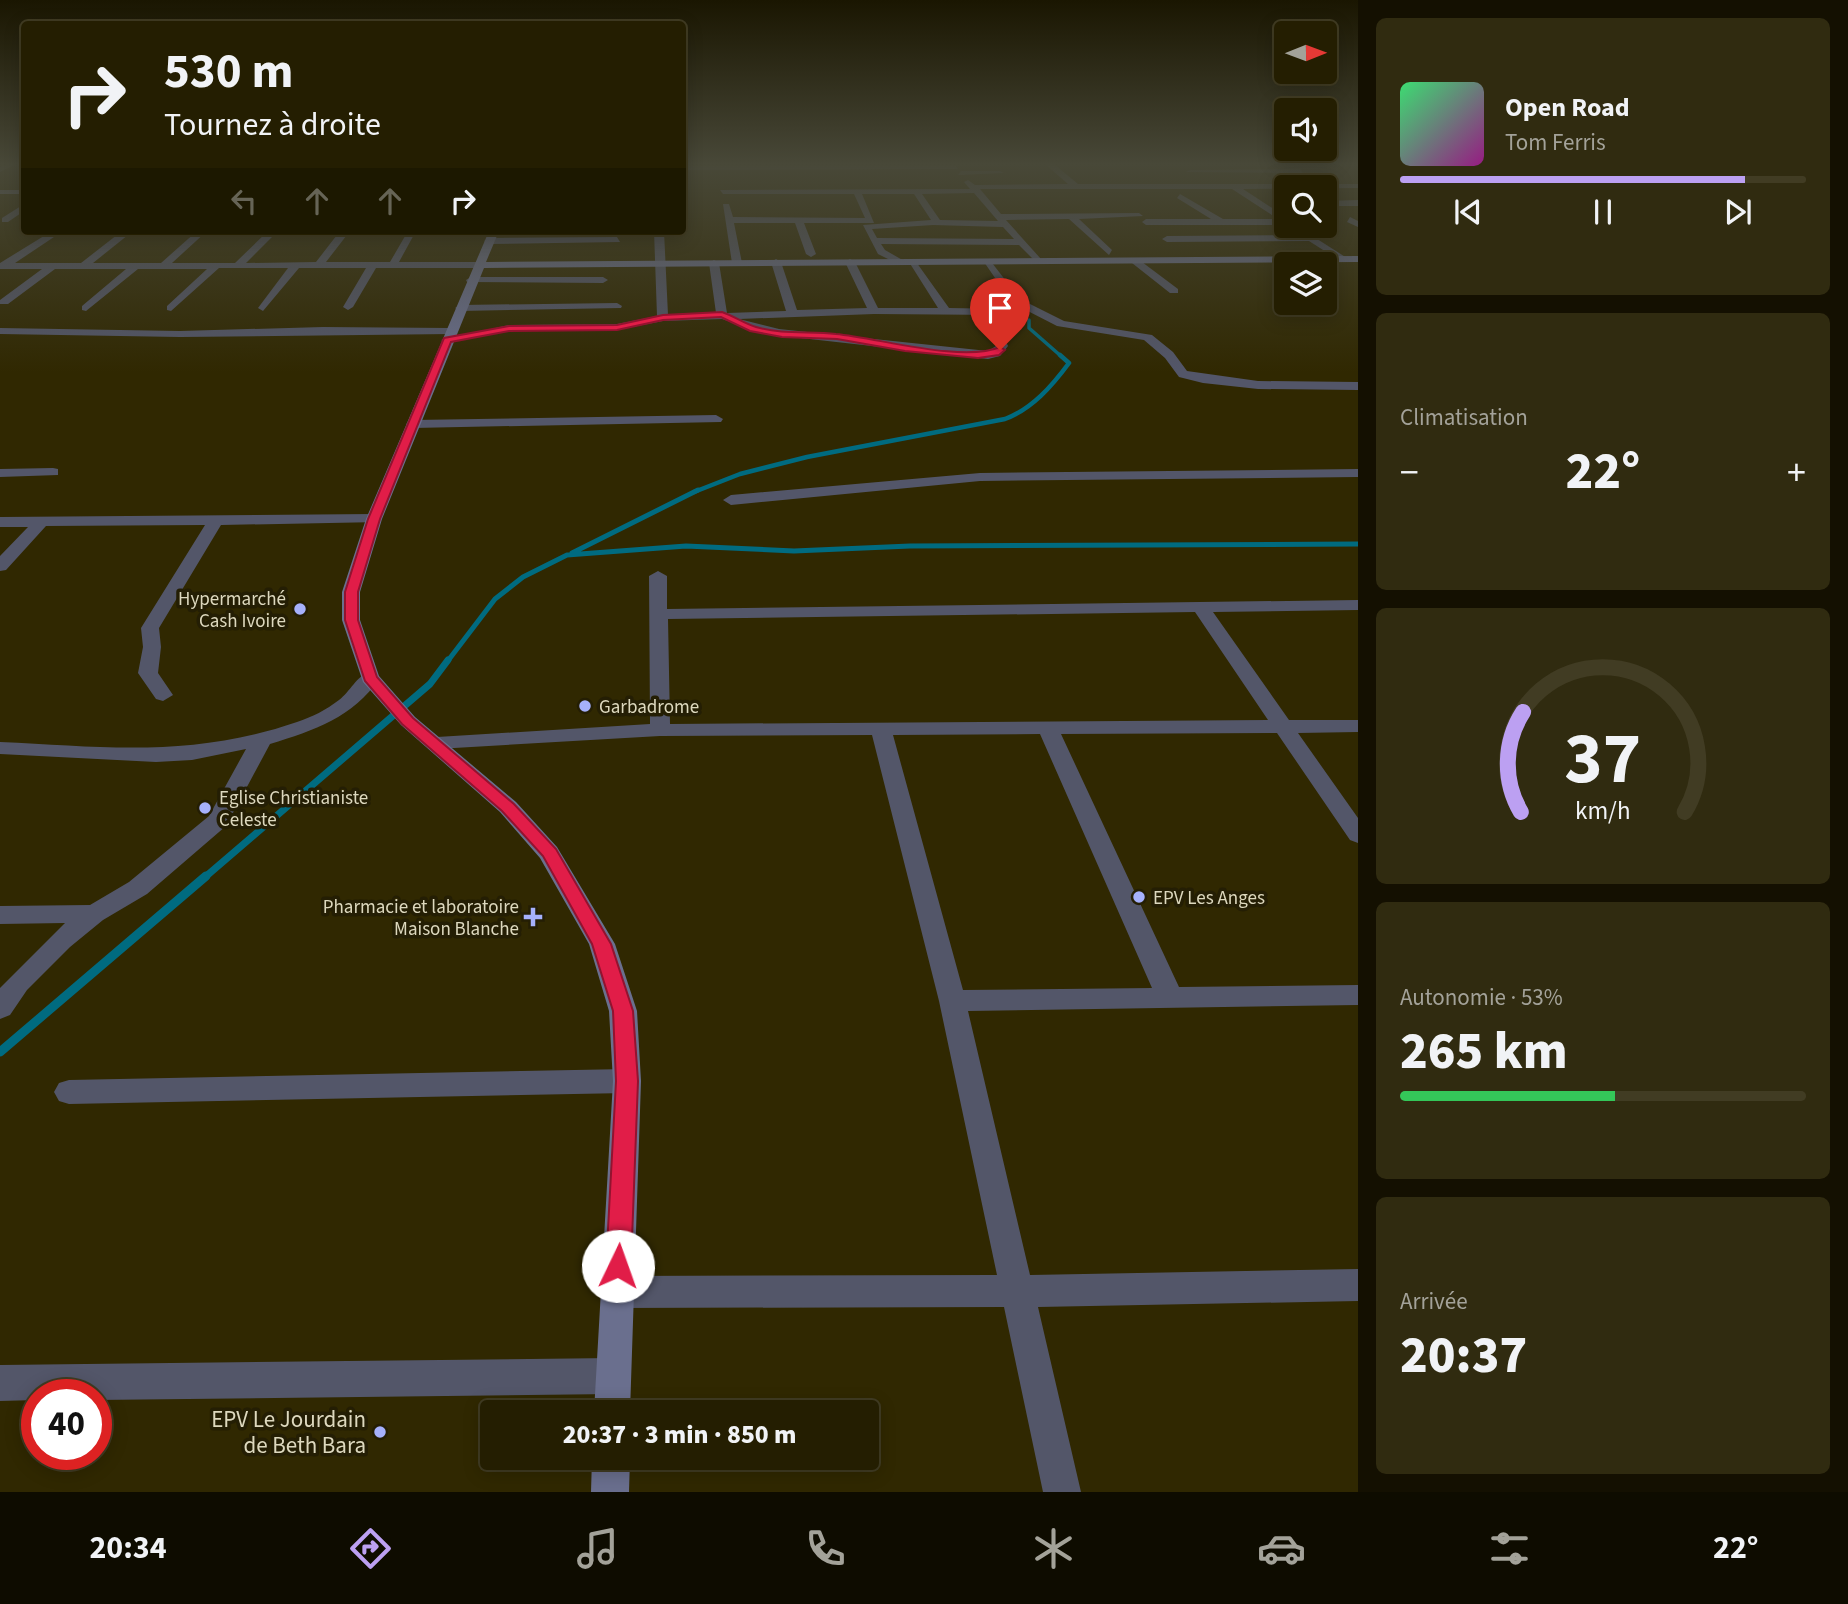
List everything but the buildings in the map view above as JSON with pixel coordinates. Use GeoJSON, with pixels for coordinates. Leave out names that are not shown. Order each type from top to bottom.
{"type":"FeatureCollection","features":[{"type":"Feature","properties":{"kind":"street"},"geometry":{"type":"LineString","coordinates":[[732,234],[737,263]]}},
{"type":"Feature","properties":{"kind":"street"},"geometry":{"type":"LineString","coordinates":[[803,234],[811,254]]}},
{"type":"Feature","properties":{"kind":"street"},"geometry":{"type":"LineString","coordinates":[[870,234],[881,252],[901,262]]}},
{"type":"Feature","properties":{"kind":"street"},"geometry":{"type":"LineString","coordinates":[[1013,234],[1038,261]]}},
{"type":"Feature","properties":{"kind":"street"},"geometry":{"type":"LineString","coordinates":[[1090,234],[1109,252]]}},
{"type":"Feature","properties":{"kind":"street"},"geometry":{"type":"LineString","coordinates":[[1160,234],[1199,260]]}},
{"type":"Feature","properties":{"kind":"street"},"geometry":{"type":"LineString","coordinates":[[2,266],[52,235]]}},
{"type":"Feature","properties":{"kind":"street"},"geometry":{"type":"LineString","coordinates":[[84,265],[123,235]]}},
{"type":"Feature","properties":{"kind":"street"},"geometry":{"type":"LineString","coordinates":[[164,265],[198,235]]}},
{"type":"Feature","properties":{"kind":"street"},"geometry":{"type":"LineString","coordinates":[[238,265],[269,235]]}},
{"type":"Feature","properties":{"kind":"street"},"geometry":{"type":"LineString","coordinates":[[319,265],[342,235]]}},
{"type":"Feature","properties":{"kind":"street"},"geometry":{"type":"LineString","coordinates":[[393,265],[410,235]]}},
{"type":"Feature","properties":{"kind":"street"},"geometry":{"type":"LineString","coordinates":[[492,235],[471,280],[374,519],[351,592],[351,605],[358,646],[370,678],[399,712],[508,807],[550,853],[580,901],[601,944],[623,1011],[627,1081],[612,1400]]}},
{"type":"Feature","properties":{"kind":"street"},"geometry":{"type":"LineString","coordinates":[[659,235],[663,318]]}},
{"type":"Feature","properties":{"kind":"street"},"geometry":{"type":"LineString","coordinates":[[1167,239],[1310,239],[1358,271]]}},
{"type":"Feature","properties":{"kind":"street"},"geometry":{"type":"LineString","coordinates":[[489,241],[617,240]]}},
{"type":"Feature","properties":{"kind":"street"},"geometry":{"type":"LineString","coordinates":[[874,241],[1021,242]]}},
{"type":"Feature","properties":{"kind":"street"},"geometry":{"type":"LineString","coordinates":[[2,266],[1358,260]]}},
{"type":"Feature","properties":{"kind":"street"},"geometry":{"type":"LineString","coordinates":[[1135,261],[1174,291]]}},
{"type":"Feature","properties":{"kind":"street"},"geometry":{"type":"LineString","coordinates":[[776,262],[792,313]]}},
{"type":"Feature","properties":{"kind":"street"},"geometry":{"type":"LineString","coordinates":[[850,262],[874,311]]}},
{"type":"Feature","properties":{"kind":"street"},"geometry":{"type":"LineString","coordinates":[[914,262],[945,311]]}},
{"type":"Feature","properties":{"kind":"street"},"geometry":{"type":"LineString","coordinates":[[989,262],[1014,306]]}},
{"type":"Feature","properties":{"kind":"street"},"geometry":{"type":"LineString","coordinates":[[714,263],[722,315]]}},
{"type":"Feature","properties":{"kind":"street"},"geometry":{"type":"LineString","coordinates":[[4,302],[54,265]]}},
{"type":"Feature","properties":{"kind":"street"},"geometry":{"type":"LineString","coordinates":[[86,308],[136,265]]}},
{"type":"Feature","properties":{"kind":"street"},"geometry":{"type":"LineString","coordinates":[[170,308],[217,265]]}},
{"type":"Feature","properties":{"kind":"street"},"geometry":{"type":"LineString","coordinates":[[263,308],[296,265]]}},
{"type":"Feature","properties":{"kind":"street"},"geometry":{"type":"LineString","coordinates":[[348,307],[373,265]]}},
{"type":"Feature","properties":{"kind":"street"},"geometry":{"type":"LineString","coordinates":[[471,280],[603,280]]}},
{"type":"Feature","properties":{"kind":"street"},"geometry":{"type":"LineString","coordinates":[[460,308],[617,306]]}},
{"type":"Feature","properties":{"kind":"street"},"geometry":{"type":"LineString","coordinates":[[722,315],[753,329],[774,334],[837,336],[905,348],[988,355],[996,354],[1002,346],[994,327],[996,322],[1014,306]]}},
{"type":"Feature","properties":{"kind":"street"},"geometry":{"type":"LineString","coordinates":[[0,331],[124,334],[323,330],[449,336],[500,329],[617,327],[663,318],[945,311],[1014,306],[1061,324],[1148,337],[1169,355],[1183,374],[1202,379],[1258,385],[1358,386]]}},
{"type":"Feature","properties":{"kind":"street"},"geometry":{"type":"LineString","coordinates":[[413,424],[716,419]]}},
{"type":"Feature","properties":{"kind":"street"},"geometry":{"type":"LineString","coordinates":[[0,473],[52,472]]}},
{"type":"Feature","properties":{"kind":"street"},"geometry":{"type":"LineString","coordinates":[[731,500],[955,478],[1358,473]]}},
{"type":"Feature","properties":{"kind":"street"},"geometry":{"type":"LineString","coordinates":[[0,522],[374,519]]}},
{"type":"Feature","properties":{"kind":"street"},"geometry":{"type":"LineString","coordinates":[[163,695],[148,673],[152,647],[150,628],[216,520]]}},
{"type":"Feature","properties":{"kind":"street"},"geometry":{"type":"LineString","coordinates":[[0,566],[42,522]]}},
{"type":"Feature","properties":{"kind":"street"},"geometry":{"type":"LineString","coordinates":[[658,576],[660,730]]}},
{"type":"Feature","properties":{"kind":"street"},"geometry":{"type":"LineString","coordinates":[[658,614],[1358,605]]}},
{"type":"Feature","properties":{"kind":"street"},"geometry":{"type":"LineString","coordinates":[[1200,607],[1358,835]]}},
{"type":"Feature","properties":{"kind":"street"},"geometry":{"type":"LineString","coordinates":[[0,748],[156,756],[192,754],[262,740],[333,716],[358,698],[370,678]]}},
{"type":"Feature","properties":{"kind":"street"},"geometry":{"type":"LineString","coordinates":[[437,743],[660,730],[1049,730],[1358,726]]}},
{"type":"Feature","properties":{"kind":"street"},"geometry":{"type":"LineString","coordinates":[[881,730],[952,1001],[1062,1492]]}},
{"type":"Feature","properties":{"kind":"street"},"geometry":{"type":"LineString","coordinates":[[1049,730],[1170,997]]}},
{"type":"Feature","properties":{"kind":"street"},"geometry":{"type":"LineString","coordinates":[[0,1008],[29,970],[94,914],[138,888],[218,821],[262,740]]}},
{"type":"Feature","properties":{"kind":"street"},"geometry":{"type":"LineString","coordinates":[[0,915],[94,914]]}},
{"type":"Feature","properties":{"kind":"street"},"geometry":{"type":"LineString","coordinates":[[952,1001],[1358,995]]}},
{"type":"Feature","properties":{"kind":"street"},"geometry":{"type":"LineString","coordinates":[[69,1091],[627,1081]]}},
{"type":"Feature","properties":{"kind":"street"},"geometry":{"type":"LineString","coordinates":[[617,1292],[1016,1291],[1358,1285]]}},
{"type":"Feature","properties":{"kind":"street"},"geometry":{"type":"LineString","coordinates":[[0,1383],[613,1377]]}},
{"type":"Feature","properties":{"kind":"street"},"geometry":{"type":"LineString","coordinates":[[611,1470],[611,1492]]}},
{"type":"Feature","properties":{"kind":"waterway"},"geometry":{"type":"LineString","coordinates":[[1029,320],[1029,328],[1062,357]]}},
{"type":"Feature","properties":{"kind":"waterway"},"geometry":{"type":"LineString","coordinates":[[694,492],[740,474],[807,457],[1005,419],[1033,403],[1056,380],[1069,363],[1060,355]]}},
{"type":"Feature","properties":{"kind":"waterway"},"geometry":{"type":"LineString","coordinates":[[694,492],[698,490]]}},
{"type":"Feature","properties":{"kind":"waterway"},"geometry":{"type":"LineString","coordinates":[[572,553],[694,492]]}},
{"type":"Feature","properties":{"kind":"waterway"},"geometry":{"type":"LineString","coordinates":[[447,662],[495,599],[523,577],[567,555],[686,546],[794,551],[910,546],[1358,544]]}},
{"type":"Feature","properties":{"kind":"waterway"},"geometry":{"type":"LineString","coordinates":[[204,878],[430,684],[448,660]]}},
{"type":"Feature","properties":{"kind":"waterway"},"geometry":{"type":"LineString","coordinates":[[0,1052],[206,876]]}},
{"type":"Feature","properties":{"kind":"place","name":"Hypermarché Cash Ivoire"},"geometry":{"type":"Point","coordinates":[300,609]}},
{"type":"Feature","properties":{"kind":"place","name":"Garbadrome"},"geometry":{"type":"Point","coordinates":[585,706]}},
{"type":"Feature","properties":{"kind":"place","name":"Eglise Christianiste Celeste"},"geometry":{"type":"Point","coordinates":[205,808]}},
{"type":"Feature","properties":{"kind":"place","name":"EPV Les Anges"},"geometry":{"type":"Point","coordinates":[1139,897]}},
{"type":"Feature","properties":{"kind":"place","name":"Pharmacie et laboratoire Maison Blanche"},"geometry":{"type":"Point","coordinates":[533,917]}},
{"type":"Feature","properties":{"kind":"place","name":"EPV Le Jourdain de Beth Bara"},"geometry":{"type":"Point","coordinates":[380,1432]}},
{"type":"Feature","properties":{"kind":"route"},"geometry":{"type":"LineString","coordinates":[[618,1266],[627,1081],[623,1011],[601,944],[580,901],[550,853],[508,807],[437,743],[408,721],[370,678],[351,620],[351,592],[374,519],[447,340],[509,328],[617,327],[663,318],[722,315],[753,329],[782,335],[837,336],[867,343],[978,355],[996,354],[1000,350]]}}]}
